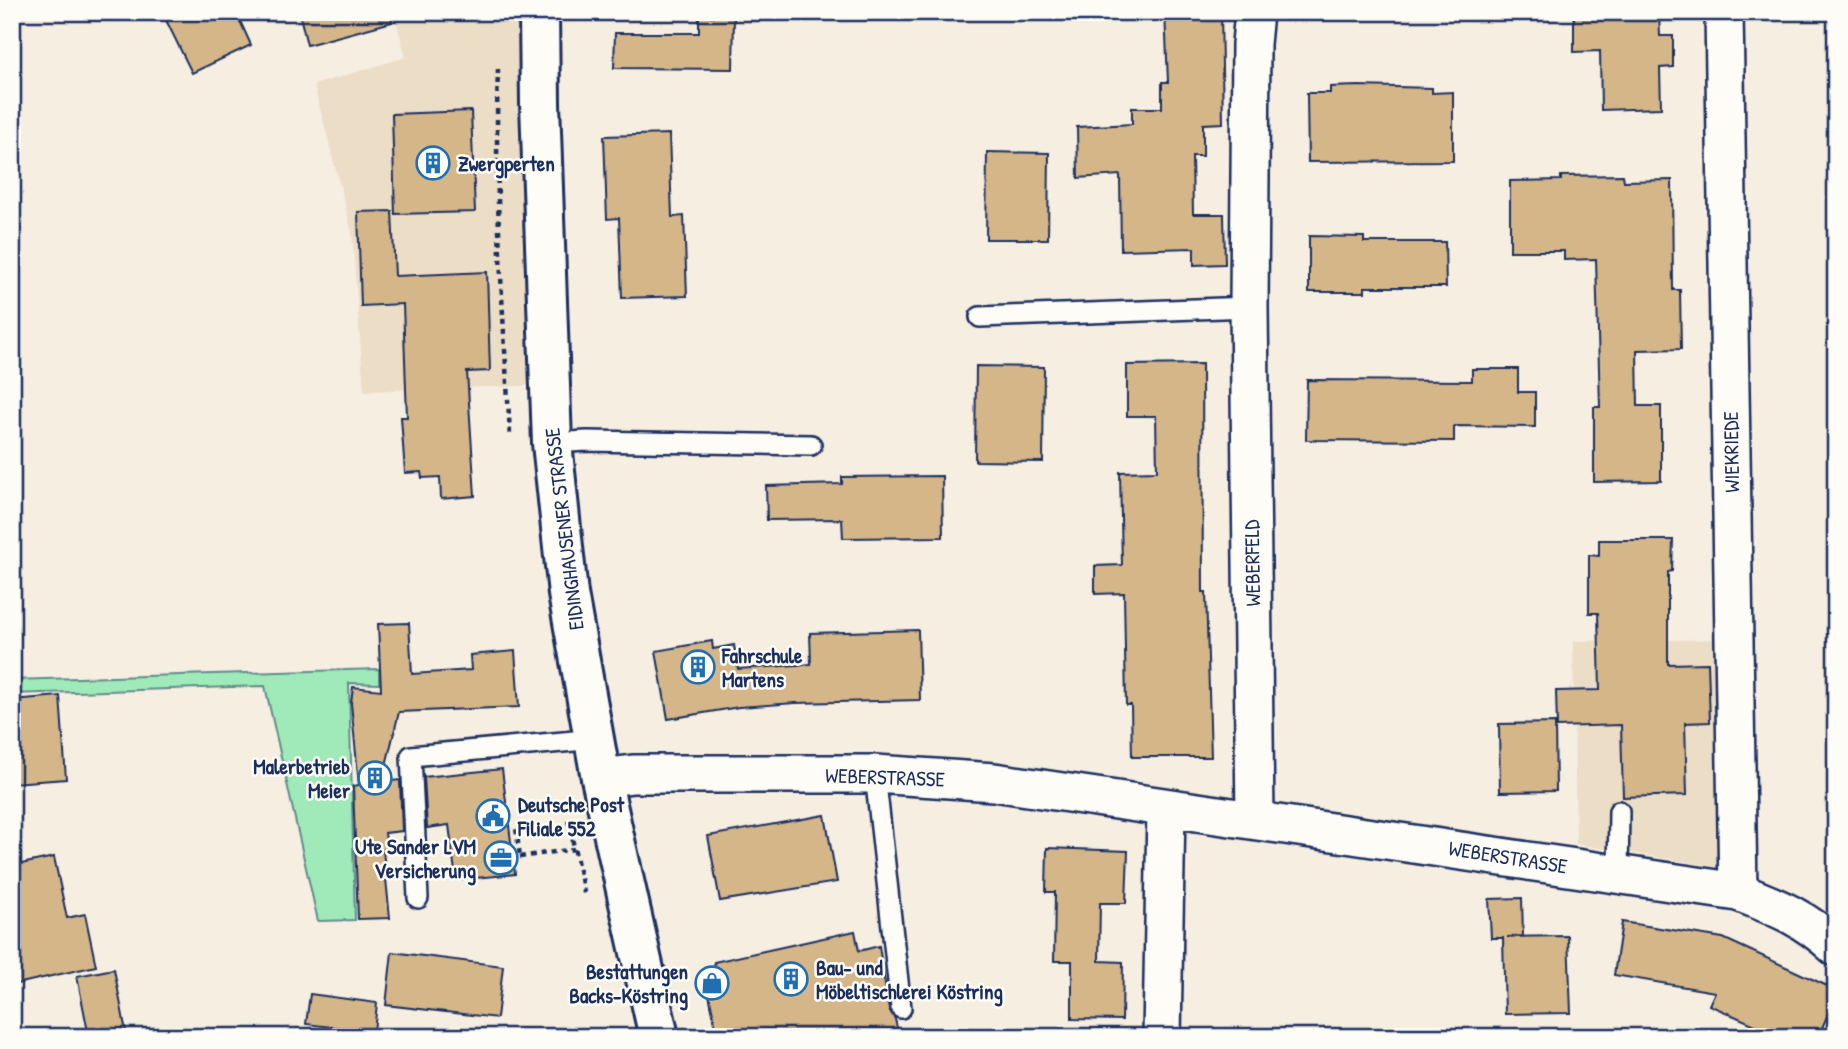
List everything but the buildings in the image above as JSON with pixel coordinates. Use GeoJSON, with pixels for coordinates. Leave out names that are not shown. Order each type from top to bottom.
{"type":"FeatureCollection","features":[{"type":"Feature","properties":{"kind":"main road","name":"EIDINGHAUSENER STRASSE"},"geometry":{"type":"LineString","coordinates":[[539,12],[552,443],[568,594],[601,778],[659,1037]]}},
{"type":"Feature","properties":{"kind":"street","name":"WEBERFELD"},"geometry":{"type":"LineString","coordinates":[[1254,12],[1251,44],[1249,307],[1255,820]]}},
{"type":"Feature","properties":{"kind":"street","name":"WIEKRIEDE"},"geometry":{"type":"LineString","coordinates":[[1724,12],[1738,892]]}},
{"type":"Feature","properties":{"kind":"street","name":"WEBERSTRASSE"},"geometry":{"type":"LineString","coordinates":[[601,778],[633,774],[875,774],[994,782],[1738,892],[1786,911],[1813,926],[1836,947]]}},
{"type":"Feature","properties":{"kind":"street"},"geometry":{"type":"LineString","coordinates":[[1162,1037],[1166,808]]}},
{"type":"Feature","properties":{"kind":"lane"},"geometry":{"type":"LineString","coordinates":[[980,317],[1249,307]]}},
{"type":"Feature","properties":{"kind":"lane"},"geometry":{"type":"LineString","coordinates":[[552,443],[587,441],[811,445]]}},
{"type":"Feature","properties":{"kind":"lane"},"geometry":{"type":"LineString","coordinates":[[418,898],[411,756],[596,739]]}},
{"type":"Feature","properties":{"kind":"lane"},"geometry":{"type":"LineString","coordinates":[[875,774],[901,1009]]}},
{"type":"Feature","properties":{"kind":"lane"},"geometry":{"type":"LineString","coordinates":[[1618,874],[1619,811]]}},
{"type":"Feature","properties":{"kind":"path"},"geometry":{"type":"LineString","coordinates":[[516,828],[520,857]]}},
{"type":"Feature","properties":{"kind":"path"},"geometry":{"type":"LineString","coordinates":[[513,858],[573,849]]}},
{"type":"Feature","properties":{"kind":"shaded area"},"geometry":{"type":"Polygon","coordinates":[[[394,12],[532,12],[545,385],[364,391],[352,232],[314,85],[406,57],[394,12]]]}},
{"type":"Feature","properties":{"kind":"shaded area"},"geometry":{"type":"Polygon","coordinates":[[[1752,639],[1755,873],[1576,844],[1573,641],[1752,639]]]}},
{"type":"Feature","properties":{"kind":"green space"},"geometry":{"type":"Polygon","coordinates":[[[379,669],[379,684],[349,683],[355,920],[318,921],[265,686],[12,694],[12,680],[379,669]]]}},
{"type":"Feature","properties":{"kind":"place","name":"Zwergperten"},"geometry":{"type":"Point","coordinates":[433,163]}},
{"type":"Feature","properties":{"kind":"place","name":"Fahrschule Martens"},"geometry":{"type":"Point","coordinates":[698,667]}},
{"type":"Feature","properties":{"kind":"place","name":"Malerbetrieb Meier"},"geometry":{"type":"Point","coordinates":[375,778]}},
{"type":"Feature","properties":{"kind":"place","name":"Deutsche Post Filiale 552"},"geometry":{"type":"Point","coordinates":[493,816]}},
{"type":"Feature","properties":{"kind":"place","name":"Ute Sander LVM Versicherung"},"geometry":{"type":"Point","coordinates":[501,858]}},
{"type":"Feature","properties":{"kind":"place","name":"Bau- und Möbeltischlerei Köstring"},"geometry":{"type":"Point","coordinates":[791,979]}},
{"type":"Feature","properties":{"kind":"place","name":"Bestattungen Backs-Köstring"},"geometry":{"type":"Point","coordinates":[712,983]}}]}
